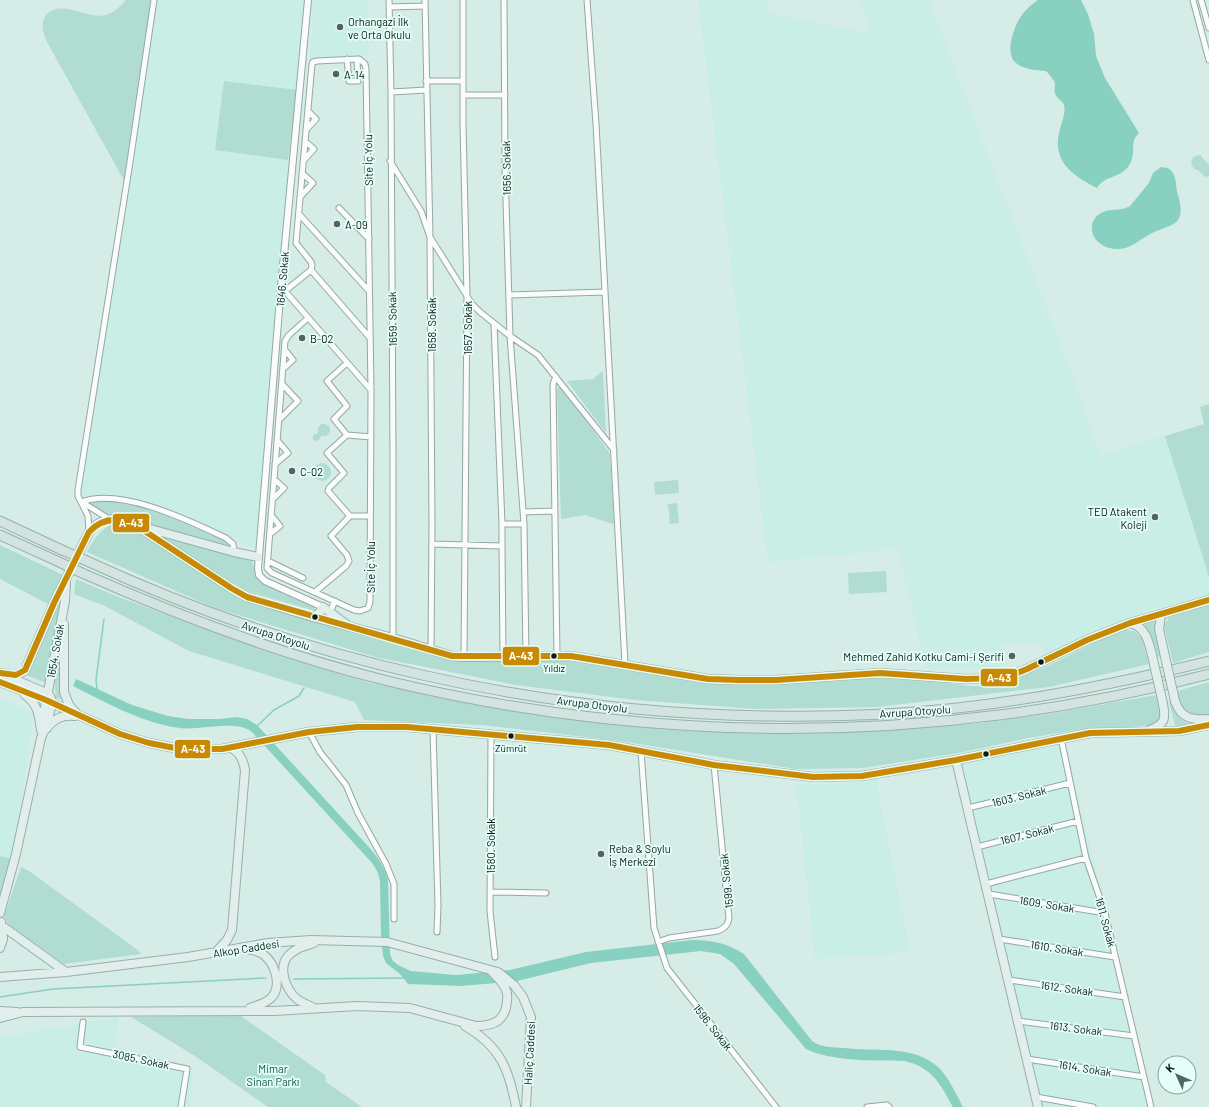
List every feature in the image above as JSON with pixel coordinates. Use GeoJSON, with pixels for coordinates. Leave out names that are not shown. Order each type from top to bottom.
{"type":"FeatureCollection","features":[{"type":"Feature","properties":{"kind":"highway","name":"Avrupa Otoyolu"},"geometry":{"type":"LineString","coordinates":[[0,521],[62,550],[178,600],[250,627],[368,662],[440,680],[531,696],[611,707],[732,715],[799,716],[856,715],[946,709],[1068,692],[1133,679],[1209,661]]}},
{"type":"Feature","properties":{"kind":"highway","name":"Avrupa Otoyolu"},"geometry":{"type":"LineString","coordinates":[[0,535],[143,599],[214,627],[288,652],[387,680],[437,692],[513,706],[634,722],[775,728],[859,727],[946,721],[1001,715],[1081,703],[1140,691],[1209,674]]}},
{"type":"Feature","properties":{"kind":"main road"},"geometry":{"type":"LineString","coordinates":[[110,519],[124,520],[258,558]]}},
{"type":"Feature","properties":{"kind":"main road","name":"1654. Sokak"},"geometry":{"type":"LineString","coordinates":[[0,674],[17,675],[21,674],[25,670],[89,532],[98,524],[110,519]]}},
{"type":"Feature","properties":{"kind":"main road"},"geometry":{"type":"LineString","coordinates":[[134,524],[242,594],[452,656],[503,657],[557,655],[625,664],[708,679],[776,680],[880,673],[966,680],[998,678],[1012,675],[1027,669],[1087,640],[1130,623],[1209,600]]}},
{"type":"Feature","properties":{"kind":"main road","name":"1654. Sokak"},"geometry":{"type":"LineString","coordinates":[[43,730],[65,601],[67,577]]}},
{"type":"Feature","properties":{"kind":"main road"},"geometry":{"type":"LineString","coordinates":[[65,601],[64,692],[69,705],[78,716]]}},
{"type":"Feature","properties":{"kind":"main road"},"geometry":{"type":"LineString","coordinates":[[313,616],[319,613],[323,607],[350,627]]}},
{"type":"Feature","properties":{"kind":"main road"},"geometry":{"type":"LineString","coordinates":[[1160,615],[1159,629],[1175,701],[1180,711],[1188,717],[1194,719],[1209,718]]}},
{"type":"Feature","properties":{"kind":"main road"},"geometry":{"type":"LineString","coordinates":[[1130,623],[1137,626],[1144,633],[1152,655],[1165,716],[1163,722],[1158,727],[1145,732]]}},
{"type":"Feature","properties":{"kind":"main road"},"geometry":{"type":"LineString","coordinates":[[0,674],[78,716],[120,734],[164,747],[201,750],[230,747],[309,732],[357,727],[407,727],[609,745],[714,764],[820,777],[862,776],[956,760],[1090,733],[1179,731],[1209,725]]}},
{"type":"Feature","properties":{"kind":"main road"},"geometry":{"type":"LineString","coordinates":[[0,682],[48,699]]}},
{"type":"Feature","properties":{"kind":"main road"},"geometry":{"type":"LineString","coordinates":[[0,948],[3,939],[0,913],[16,854],[43,730],[36,706],[30,698],[15,688]]}},
{"type":"Feature","properties":{"kind":"main road"},"geometry":{"type":"LineString","coordinates":[[43,730],[59,716],[78,716]]}},
{"type":"Feature","properties":{"kind":"main road"},"geometry":{"type":"LineString","coordinates":[[215,952],[227,940],[232,929],[245,770],[243,761],[239,754],[230,747]]}},
{"type":"Feature","properties":{"kind":"main road"},"geometry":{"type":"LineString","coordinates":[[956,760],[989,894],[1038,1107]]}},
{"type":"Feature","properties":{"kind":"main road"},"geometry":{"type":"LineString","coordinates":[[1,925],[66,972]]}},
{"type":"Feature","properties":{"kind":"main road"},"geometry":{"type":"LineString","coordinates":[[315,1008],[298,1000],[292,993],[285,982],[284,964],[288,957],[299,948],[322,940]]}},
{"type":"Feature","properties":{"kind":"main road","name":"Alkop Caddesi"},"geometry":{"type":"LineString","coordinates":[[0,977],[66,972],[188,957],[268,943],[322,940],[387,942],[490,969]]}},
{"type":"Feature","properties":{"kind":"main road"},"geometry":{"type":"LineString","coordinates":[[240,1011],[263,1004],[272,997],[276,988],[277,980],[270,961],[263,954],[255,950],[241,948]]}},
{"type":"Feature","properties":{"kind":"main road"},"geometry":{"type":"LineString","coordinates":[[0,1011],[274,1011],[357,1006],[410,1008],[476,1026],[487,1026],[502,1018],[505,1013],[508,995],[503,983],[490,969]]}},
{"type":"Feature","properties":{"kind":"main road","name":"Haliç Caddesi"},"geometry":{"type":"LineString","coordinates":[[490,969],[498,972],[514,985],[523,997],[531,1017],[526,1107]]}},
{"type":"Feature","properties":{"kind":"main road"},"geometry":{"type":"LineString","coordinates":[[0,1018],[23,1012]]}},
{"type":"Feature","properties":{"kind":"main road","name":"Haliç Caddesi"},"geometry":{"type":"LineString","coordinates":[[456,1021],[474,1031],[493,1048],[504,1062],[512,1085],[516,1107]]}},
{"type":"Feature","properties":{"kind":"street"},"geometry":{"type":"LineString","coordinates":[[89,532],[88,516],[78,496],[78,490],[154,0]]}},
{"type":"Feature","properties":{"kind":"street","name":"1646. Sokak"},"geometry":{"type":"LineString","coordinates":[[308,0],[258,571],[262,579],[323,607]]}},
{"type":"Feature","properties":{"kind":"street","name":"1659. Sokak"},"geometry":{"type":"LineString","coordinates":[[389,0],[391,92],[390,161],[393,638]]}},
{"type":"Feature","properties":{"kind":"street","name":"1657. Sokak"},"geometry":{"type":"LineString","coordinates":[[463,0],[462,95],[467,296],[464,657]]}},
{"type":"Feature","properties":{"kind":"street","name":"1656. Sokak"},"geometry":{"type":"LineString","coordinates":[[504,0],[505,167],[510,336],[524,524],[526,656]]}},
{"type":"Feature","properties":{"kind":"street"},"geometry":{"type":"LineString","coordinates":[[587,0],[606,292],[625,664]]}},
{"type":"Feature","properties":{"kind":"street"},"geometry":{"type":"LineString","coordinates":[[1193,0],[1209,60]]}},
{"type":"Feature","properties":{"kind":"street"},"geometry":{"type":"LineString","coordinates":[[1201,0],[1209,28]]}},
{"type":"Feature","properties":{"kind":"street"},"geometry":{"type":"LineString","coordinates":[[389,7],[425,3]]}},
{"type":"Feature","properties":{"kind":"street","name":"1658. Sokak"},"geometry":{"type":"LineString","coordinates":[[425,3],[430,237],[432,544],[431,650]]}},
{"type":"Feature","properties":{"kind":"street"},"geometry":{"type":"LineString","coordinates":[[348,59],[349,81],[366,80]]}},
{"type":"Feature","properties":{"kind":"street"},"geometry":{"type":"LineString","coordinates":[[358,81],[357,59],[317,61],[313,63],[296,244],[312,262],[312,265],[311,270],[283,291],[371,390]]}},
{"type":"Feature","properties":{"kind":"street","name":"Site İç Yolu"},"geometry":{"type":"LineString","coordinates":[[268,560],[268,568],[270,572],[327,598],[358,611],[363,611],[369,606],[371,390],[366,67],[363,62],[357,59]]}},
{"type":"Feature","properties":{"kind":"street"},"geometry":{"type":"LineString","coordinates":[[426,81],[463,81]]}},
{"type":"Feature","properties":{"kind":"street"},"geometry":{"type":"LineString","coordinates":[[391,92],[427,90]]}},
{"type":"Feature","properties":{"kind":"street"},"geometry":{"type":"LineString","coordinates":[[462,95],[505,95]]}},
{"type":"Feature","properties":{"kind":"street"},"geometry":{"type":"LineString","coordinates":[[306,130],[316,119],[308,111]]}},
{"type":"Feature","properties":{"kind":"street"},"geometry":{"type":"LineString","coordinates":[[304,160],[314,149],[305,141]]}},
{"type":"Feature","properties":{"kind":"street"},"geometry":{"type":"LineString","coordinates":[[390,161],[420,211],[430,237],[475,308],[510,336],[538,355],[614,451]]}},
{"type":"Feature","properties":{"kind":"street"},"geometry":{"type":"LineString","coordinates":[[300,197],[313,183],[302,173]]}},
{"type":"Feature","properties":{"kind":"street"},"geometry":{"type":"LineString","coordinates":[[339,208],[369,239]]}},
{"type":"Feature","properties":{"kind":"street"},"geometry":{"type":"LineString","coordinates":[[299,214],[369,291]]}},
{"type":"Feature","properties":{"kind":"street"},"geometry":{"type":"LineString","coordinates":[[311,270],[370,338]]}},
{"type":"Feature","properties":{"kind":"street"},"geometry":{"type":"LineString","coordinates":[[509,295],[606,292]]}},
{"type":"Feature","properties":{"kind":"street"},"geometry":{"type":"LineString","coordinates":[[303,578],[268,560],[285,350],[287,338],[308,318]]}},
{"type":"Feature","properties":{"kind":"street"},"geometry":{"type":"LineString","coordinates":[[494,324],[502,524],[503,657]]}},
{"type":"Feature","properties":{"kind":"street"},"geometry":{"type":"LineString","coordinates":[[283,369],[294,360],[285,350]]}},
{"type":"Feature","properties":{"kind":"street"},"geometry":{"type":"LineString","coordinates":[[347,435],[334,419],[347,405],[327,381],[348,363]]}},
{"type":"Feature","properties":{"kind":"street"},"geometry":{"type":"LineString","coordinates":[[556,377],[553,385],[557,655]]}},
{"type":"Feature","properties":{"kind":"street"},"geometry":{"type":"LineString","coordinates":[[279,420],[298,401],[282,384]]}},
{"type":"Feature","properties":{"kind":"street"},"geometry":{"type":"LineString","coordinates":[[370,516],[350,516],[328,492],[328,490],[344,474],[327,452],[347,435],[371,437]]}},
{"type":"Feature","properties":{"kind":"street"},"geometry":{"type":"LineString","coordinates":[[275,464],[288,453],[277,440]]}},
{"type":"Feature","properties":{"kind":"street"},"geometry":{"type":"LineString","coordinates":[[273,499],[284,488],[274,479]]}},
{"type":"Feature","properties":{"kind":"street"},"geometry":{"type":"LineString","coordinates":[[81,502],[91,498],[112,498],[165,512],[226,538],[233,544],[234,552]]}},
{"type":"Feature","properties":{"kind":"street"},"geometry":{"type":"LineString","coordinates":[[81,502],[110,519]]}},
{"type":"Feature","properties":{"kind":"street"},"geometry":{"type":"LineString","coordinates":[[523,512],[555,511]]}},
{"type":"Feature","properties":{"kind":"street"},"geometry":{"type":"LineString","coordinates":[[270,534],[280,526],[271,515]]}},
{"type":"Feature","properties":{"kind":"street","name":"Site İç Yolu"},"geometry":{"type":"LineString","coordinates":[[315,592],[348,563],[348,556],[331,536],[350,516]]}},
{"type":"Feature","properties":{"kind":"street"},"geometry":{"type":"LineString","coordinates":[[502,524],[524,524]]}},
{"type":"Feature","properties":{"kind":"street"},"geometry":{"type":"LineString","coordinates":[[432,544],[502,546]]}},
{"type":"Feature","properties":{"kind":"street"},"geometry":{"type":"LineString","coordinates":[[323,607],[327,598]]}},
{"type":"Feature","properties":{"kind":"street"},"geometry":{"type":"LineString","coordinates":[[330,612],[335,601]]}},
{"type":"Feature","properties":{"kind":"street"},"geometry":{"type":"LineString","coordinates":[[434,730],[438,905],[437,932]]}},
{"type":"Feature","properties":{"kind":"street"},"geometry":{"type":"LineString","coordinates":[[309,732],[320,752],[346,785],[358,813],[386,864],[394,884],[394,919]]}},
{"type":"Feature","properties":{"kind":"street","name":"1580. Sokak"},"geometry":{"type":"LineString","coordinates":[[491,735],[490,911],[495,957]]}},
{"type":"Feature","properties":{"kind":"street","name":"1611. Sokak"},"geometry":{"type":"LineString","coordinates":[[1061,738],[1086,858],[1105,913],[1151,1107]]}},
{"type":"Feature","properties":{"kind":"street","name":"1596. Sokak"},"geometry":{"type":"LineString","coordinates":[[641,751],[654,928],[667,968],[776,1107]]}},
{"type":"Feature","properties":{"kind":"street","name":"1599. Sokak"},"geometry":{"type":"LineString","coordinates":[[658,942],[682,935],[718,931],[725,927],[729,921],[714,764]]}},
{"type":"Feature","properties":{"kind":"street","name":"1603. Sokak"},"geometry":{"type":"LineString","coordinates":[[968,808],[1070,783]]}},
{"type":"Feature","properties":{"kind":"street","name":"1607. Sokak"},"geometry":{"type":"LineString","coordinates":[[977,847],[1078,821]]}},
{"type":"Feature","properties":{"kind":"street"},"geometry":{"type":"LineString","coordinates":[[986,884],[1086,858]]}},
{"type":"Feature","properties":{"kind":"street"},"geometry":{"type":"LineString","coordinates":[[490,892],[546,893]]}},
{"type":"Feature","properties":{"kind":"street","name":"1609. Sokak"},"geometry":{"type":"LineString","coordinates":[[989,894],[1105,913]]}},
{"type":"Feature","properties":{"kind":"street","name":"1610. Sokak"},"geometry":{"type":"LineString","coordinates":[[999,939],[1115,957]]}},
{"type":"Feature","properties":{"kind":"street","name":"1612. Sokak"},"geometry":{"type":"LineString","coordinates":[[1009,980],[1125,997]]}},
{"type":"Feature","properties":{"kind":"street","name":"1613. Sokak"},"geometry":{"type":"LineString","coordinates":[[1018,1021],[1134,1036]]}},
{"type":"Feature","properties":{"kind":"street","name":"3085. Sokak"},"geometry":{"type":"LineString","coordinates":[[83,1022],[80,1047],[187,1069],[181,1107]]}},
{"type":"Feature","properties":{"kind":"street","name":"1614. Sokak"},"geometry":{"type":"LineString","coordinates":[[1026,1059],[1144,1077]]}},
{"type":"Feature","properties":{"kind":"street"},"geometry":{"type":"LineString","coordinates":[[1036,1096],[1093,1107]]}},
{"type":"Feature","properties":{"kind":"street"},"geometry":{"type":"LineString","coordinates":[[867,1107],[887,1105],[889,1107]]}},
{"type":"Feature","properties":{"kind":"shaded area"},"geometry":{"type":"Polygon","coordinates":[[[153,0],[308,0],[258,550],[210,527],[164,508],[110,494],[75,496],[153,0]]]}},
{"type":"Feature","properties":{"kind":"shaded area","name":"Orhangazi İlk ve Orta Okulu"},"geometry":{"type":"Polygon","coordinates":[[[313,0],[367,0],[369,55],[310,59],[313,0]]]}},
{"type":"Feature","properties":{"kind":"shaded area"},"geometry":{"type":"Polygon","coordinates":[[[698,0],[767,0],[768,13],[869,33],[860,0],[929,0],[1073,377],[1100,455],[1165,436],[1209,577],[1209,596],[1151,609],[1045,653],[1040,642],[1004,645],[1001,670],[926,668],[898,549],[768,562],[698,0]]]}},
{"type":"Feature","properties":{"kind":"shaded area"},"geometry":{"type":"Polygon","coordinates":[[[1038,0],[1081,0],[1088,14],[1094,34],[1096,56],[1105,78],[1139,133],[1133,144],[1131,162],[1128,167],[1120,174],[1104,181],[1097,188],[1079,178],[1066,166],[1061,158],[1058,150],[1058,140],[1064,114],[1064,105],[1056,95],[1055,83],[1046,71],[1023,67],[1012,59],[1011,46],[1013,32],[1016,25],[1025,11],[1038,0]]]}},
{"type":"Feature","properties":{"kind":"shaded area"},"geometry":{"type":"Polygon","coordinates":[[[1161,167],[1168,168],[1175,177],[1180,206],[1178,220],[1169,227],[1147,236],[1131,246],[1120,249],[1109,248],[1096,240],[1092,231],[1092,225],[1096,217],[1106,211],[1123,209],[1130,206],[1149,183],[1153,173],[1161,167]]]}},
{"type":"Feature","properties":{"kind":"shaded area"},"geometry":{"type":"Polygon","coordinates":[[[76,679],[132,705],[168,716],[188,719],[220,719],[237,717],[247,719],[257,725],[370,848],[382,865],[388,880],[390,954],[393,961],[398,965],[411,971],[456,975],[510,970],[586,952],[692,940],[719,943],[732,947],[744,954],[812,1041],[827,1047],[894,1050],[918,1055],[929,1060],[943,1072],[963,1107],[953,1107],[935,1078],[915,1064],[905,1061],[841,1058],[806,1049],[734,964],[720,954],[701,951],[591,963],[517,981],[461,986],[408,984],[400,974],[386,963],[383,956],[380,881],[373,864],[252,732],[237,726],[180,728],[152,722],[125,712],[73,686],[76,679]]]}},
{"type":"Feature","properties":{"kind":"shaded area"},"geometry":{"type":"Polygon","coordinates":[[[0,696],[34,714],[12,859],[0,856],[0,696]]]}},
{"type":"Feature","properties":{"kind":"shaded area"},"geometry":{"type":"Polygon","coordinates":[[[1065,742],[1154,1107],[1041,1107],[960,764],[1065,742]]]}},
{"type":"Feature","properties":{"kind":"shaded area"},"geometry":{"type":"Polygon","coordinates":[[[879,779],[877,786],[910,952],[815,959],[797,792],[798,786],[850,783],[879,779]]]}},
{"type":"Feature","properties":{"kind":"shaded area"},"geometry":{"type":"Polygon","coordinates":[[[118,1017],[116,1047],[193,1066],[190,1107],[0,1107],[0,1037],[118,1017]]]}},
{"type":"Feature","properties":{"kind":"green space"},"geometry":{"type":"Polygon","coordinates":[[[126,0],[153,0],[126,184],[47,42],[43,32],[43,22],[46,15],[58,9],[72,10],[101,16],[109,14],[115,11],[126,0]]]}},
{"type":"Feature","properties":{"kind":"green space"},"geometry":{"type":"Polygon","coordinates":[[[224,81],[297,90],[288,160],[215,150],[224,81]]]}},
{"type":"Feature","properties":{"kind":"green space"},"geometry":{"type":"Polygon","coordinates":[[[1200,155],[1209,165],[1209,176],[1205,177],[1199,171],[1194,169],[1191,163],[1193,157],[1200,155]]]}},
{"type":"Feature","properties":{"kind":"green space"},"geometry":{"type":"Polygon","coordinates":[[[603,371],[606,433],[567,381],[593,379],[603,371]]]}},
{"type":"Feature","properties":{"kind":"green space"},"geometry":{"type":"Polygon","coordinates":[[[562,387],[610,454],[614,524],[585,515],[561,519],[557,389],[562,387]]]}},
{"type":"Feature","properties":{"kind":"green space"},"geometry":{"type":"Polygon","coordinates":[[[1209,404],[1209,577],[1165,436],[1204,424],[1200,407],[1209,404]]]}},
{"type":"Feature","properties":{"kind":"green space"},"geometry":{"type":"Polygon","coordinates":[[[321,424],[329,426],[330,432],[326,436],[321,436],[319,440],[315,441],[313,439],[313,435],[318,433],[318,428],[321,424]]]}},
{"type":"Feature","properties":{"kind":"green space"},"geometry":{"type":"Polygon","coordinates":[[[322,463],[326,464],[330,468],[330,476],[326,480],[322,481],[318,480],[314,476],[313,472],[314,468],[318,464],[322,463]]]}},
{"type":"Feature","properties":{"kind":"green space"},"geometry":{"type":"Polygon","coordinates":[[[678,480],[679,493],[655,495],[654,482],[678,480]]]}},
{"type":"Feature","properties":{"kind":"green space"},"geometry":{"type":"Polygon","coordinates":[[[112,498],[165,512],[231,541],[234,552],[113,519],[81,502],[112,498]]]}},
{"type":"Feature","properties":{"kind":"green space"},"geometry":{"type":"Polygon","coordinates":[[[677,503],[679,523],[670,524],[668,504],[677,503]]]}},
{"type":"Feature","properties":{"kind":"green space"},"geometry":{"type":"Polygon","coordinates":[[[115,522],[131,526],[146,534],[224,588],[252,604],[455,658],[570,661],[707,684],[801,682],[874,678],[936,681],[970,686],[993,686],[1019,678],[1056,662],[1100,640],[1125,630],[1134,631],[1142,639],[1149,664],[1049,687],[877,707],[756,709],[635,700],[516,685],[375,657],[215,608],[87,552],[98,534],[115,522]]]}},
{"type":"Feature","properties":{"kind":"green space"},"geometry":{"type":"Polygon","coordinates":[[[163,537],[251,560],[256,575],[261,581],[275,590],[314,607],[315,611],[246,591],[163,537]]]}},
{"type":"Feature","properties":{"kind":"green space"},"geometry":{"type":"Polygon","coordinates":[[[0,545],[63,575],[50,605],[0,579],[0,545]]]}},
{"type":"Feature","properties":{"kind":"green space"},"geometry":{"type":"Polygon","coordinates":[[[886,571],[887,592],[849,594],[848,573],[886,571]]]}},
{"type":"Feature","properties":{"kind":"green space"},"geometry":{"type":"Polygon","coordinates":[[[76,579],[116,596],[238,641],[370,683],[514,711],[604,724],[687,731],[775,734],[897,730],[974,724],[1061,712],[1156,695],[1162,710],[1160,720],[1149,726],[1084,729],[1028,738],[958,753],[863,768],[796,769],[620,741],[482,725],[364,720],[355,702],[189,651],[105,606],[74,594],[76,579]]]}},
{"type":"Feature","properties":{"kind":"green space"},"geometry":{"type":"Polygon","coordinates":[[[1209,604],[1209,652],[1173,663],[1164,626],[1169,617],[1209,604]]]}},
{"type":"Feature","properties":{"kind":"green space"},"geometry":{"type":"Polygon","coordinates":[[[60,605],[46,683],[26,675],[32,666],[57,606],[60,605]]]}},
{"type":"Feature","properties":{"kind":"green space"},"geometry":{"type":"Polygon","coordinates":[[[1154,620],[1162,656],[1158,657],[1154,643],[1142,623],[1154,620]]]}},
{"type":"Feature","properties":{"kind":"green space"},"geometry":{"type":"Polygon","coordinates":[[[62,640],[62,699],[56,698],[54,678],[62,640]]]}},
{"type":"Feature","properties":{"kind":"green space"},"geometry":{"type":"Polygon","coordinates":[[[1209,682],[1209,715],[1195,715],[1186,712],[1181,705],[1177,691],[1209,682]]]}},
{"type":"Feature","properties":{"kind":"green space"},"geometry":{"type":"Polygon","coordinates":[[[1172,701],[1178,717],[1184,722],[1194,725],[1175,725],[1169,702],[1172,701]]]}},
{"type":"Feature","properties":{"kind":"green space"},"geometry":{"type":"Polygon","coordinates":[[[0,856],[12,859],[0,895],[0,856]]]}},
{"type":"Feature","properties":{"kind":"green space"},"geometry":{"type":"Polygon","coordinates":[[[21,867],[29,871],[139,951],[141,954],[64,964],[12,927],[4,916],[21,867]]]}},
{"type":"Feature","properties":{"kind":"green space","name":"Mimar Sinan Parkı"},"geometry":{"type":"Polygon","coordinates":[[[238,1014],[325,1075],[326,1082],[362,1107],[268,1107],[195,1056],[131,1017],[238,1014]]]}},
{"type":"Feature","properties":{"kind":"waterway"},"geometry":{"type":"LineString","coordinates":[[97,689],[96,680],[104,619]]}},
{"type":"Feature","properties":{"kind":"waterway"},"geometry":{"type":"LineString","coordinates":[[256,727],[274,710],[299,696],[304,688]]}},
{"type":"Feature","properties":{"kind":"waterway"},"geometry":{"type":"LineString","coordinates":[[0,997],[53,989],[266,978]]}},
{"type":"Feature","properties":{"kind":"waterway"},"geometry":{"type":"LineString","coordinates":[[294,979],[404,978]]}},
{"type":"Feature","properties":{"kind":"transit line","name":"A-43"},"geometry":{"type":"LineString","coordinates":[[0,673],[16,675],[25,670],[54,603],[89,532],[104,521],[110,520],[122,520],[134,524],[247,597],[452,656],[571,656],[708,679],[776,680],[880,673],[966,679],[998,678],[1012,675],[1027,669],[1087,640],[1130,623],[1209,600]]}},
{"type":"Feature","properties":{"kind":"transit line","name":"A-43"},"geometry":{"type":"LineString","coordinates":[[0,682],[46,700],[120,734],[149,743],[180,749],[222,749],[309,732],[357,727],[407,727],[609,745],[714,765],[813,777],[862,776],[956,760],[1090,733],[1179,731],[1209,725]]}},
{"type":"Feature","properties":{"kind":"place","name":"Orhangazi İlk ve Orta Okulu"},"geometry":{"type":"Point","coordinates":[340,27]}},
{"type":"Feature","properties":{"kind":"place","name":"A-14"},"geometry":{"type":"Point","coordinates":[336,74]}},
{"type":"Feature","properties":{"kind":"place","name":"A-09"},"geometry":{"type":"Point","coordinates":[337,224]}},
{"type":"Feature","properties":{"kind":"place","name":"B-02"},"geometry":{"type":"Point","coordinates":[302,338]}},
{"type":"Feature","properties":{"kind":"place","name":"C-02"},"geometry":{"type":"Point","coordinates":[292,471]}},
{"type":"Feature","properties":{"kind":"place","name":"TED Atakent Koleji"},"geometry":{"type":"Point","coordinates":[1155,517]}},
{"type":"Feature","properties":{"kind":"place","name":"Yıldız"},"geometry":{"type":"Point","coordinates":[554,656]}},
{"type":"Feature","properties":{"kind":"place","name":"Mehmed Zahid Kotku Cami-i Şerifi"},"geometry":{"type":"Point","coordinates":[1012,656]}},
{"type":"Feature","properties":{"kind":"place","name":"Zümrüt"},"geometry":{"type":"Point","coordinates":[511,736]}},
{"type":"Feature","properties":{"kind":"place","name":"Reba & Soylu İş Merkezi"},"geometry":{"type":"Point","coordinates":[601,854]}}]}
